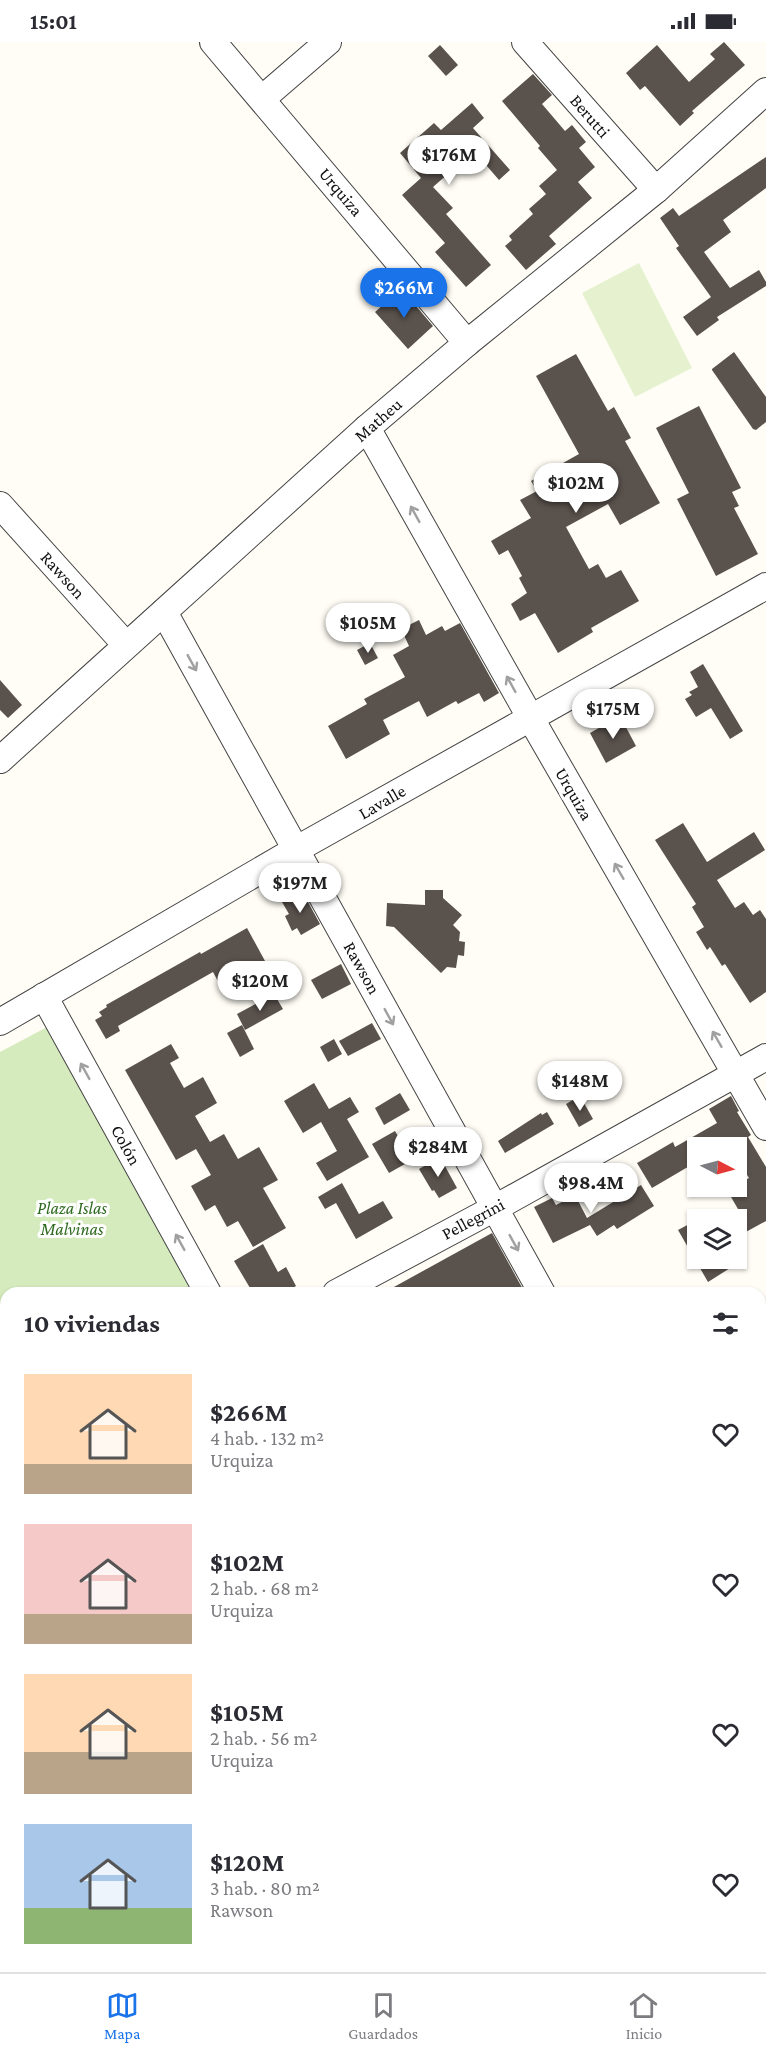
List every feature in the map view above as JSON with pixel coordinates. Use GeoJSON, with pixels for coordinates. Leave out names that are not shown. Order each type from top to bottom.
{"type":"FeatureCollection","features":[{"type":"Feature","properties":{"kind":"street","name":"Urquiza"},"geometry":{"type":"LineString","coordinates":[[213,42],[467,343]]}},
{"type":"Feature","properties":{"kind":"street"},"geometry":{"type":"LineString","coordinates":[[262,98],[328,42]]}},
{"type":"Feature","properties":{"kind":"street","name":"Berutti"},"geometry":{"type":"LineString","coordinates":[[525,42],[656,190]]}},
{"type":"Feature","properties":{"kind":"street","name":"Matheu"},"geometry":{"type":"LineString","coordinates":[[0,760],[367,428],[467,343],[656,190],[766,92]]}},
{"type":"Feature","properties":{"kind":"street","name":"Urquiza"},"geometry":{"type":"LineString","coordinates":[[367,428],[766,1127]]}},
{"type":"Feature","properties":{"kind":"street","name":"Rawson"},"geometry":{"type":"LineString","coordinates":[[0,505],[126,645]]}},
{"type":"Feature","properties":{"kind":"street","name":"Lavalle"},"geometry":{"type":"LineString","coordinates":[[0,1022],[297,849],[766,586]]}},
{"type":"Feature","properties":{"kind":"street","name":"Rawson"},"geometry":{"type":"LineString","coordinates":[[164,612],[539,1287]]}},
{"type":"Feature","properties":{"kind":"street","name":"Colón"},"geometry":{"type":"LineString","coordinates":[[44,996],[205,1287]]}},
{"type":"Feature","properties":{"kind":"street","name":"Pellegrini"},"geometry":{"type":"LineString","coordinates":[[347,1287],[495,1208],[766,1057]]}},
{"type":"Feature","properties":{"kind":"green space"},"geometry":{"type":"Polygon","coordinates":[[[639,263],[692,368],[635,397],[582,293],[639,263]]]}},
{"type":"Feature","properties":{"kind":"green space","name":"Plaza Islas Malvinas"},"geometry":{"type":"Polygon","coordinates":[[[51,1025],[189,1287],[0,1287],[0,1052],[51,1025]]]}},
{"type":"Feature","properties":{"kind":"building"},"geometry":{"type":"Polygon","coordinates":[[[724,42],[745,65],[692,111],[694,113],[680,126],[645,86],[640,90],[626,73],[657,45],[689,82],[715,59],[710,54],[724,42]]]}},
{"type":"Feature","properties":{"kind":"building"},"geometry":{"type":"Polygon","coordinates":[[[440,45],[458,65],[446,76],[428,56],[440,45]]]}},
{"type":"Feature","properties":{"kind":"building"},"geometry":{"type":"Polygon","coordinates":[[[533,74],[552,95],[542,104],[565,131],[572,125],[586,142],[579,148],[595,167],[578,182],[592,198],[549,236],[556,244],[526,270],[505,246],[512,240],[509,236],[533,214],[529,209],[546,194],[539,186],[557,170],[502,101],[533,74]]]}},
{"type":"Feature","properties":{"kind":"building"},"geometry":{"type":"Polygon","coordinates":[[[472,103],[484,118],[473,128],[510,170],[499,180],[474,151],[433,187],[453,208],[446,214],[491,265],[466,287],[435,252],[445,243],[402,195],[421,178],[400,153],[434,123],[441,130],[472,103]]]}},
{"type":"Feature","properties":{"kind":"building"},"geometry":{"type":"Polygon","coordinates":[[[766,157],[766,188],[723,220],[731,232],[704,252],[730,288],[759,270],[766,286],[717,317],[719,320],[697,336],[683,317],[711,297],[676,248],[679,246],[660,218],[673,208],[679,216],[766,157]]]}},
{"type":"Feature","properties":{"kind":"building"},"geometry":{"type":"Polygon","coordinates":[[[400,290],[433,326],[408,349],[375,312],[400,290]]]}},
{"type":"Feature","properties":{"kind":"building"},"geometry":{"type":"Polygon","coordinates":[[[734,352],[766,397],[766,422],[756,430],[753,429],[712,370],[734,352]]]}},
{"type":"Feature","properties":{"kind":"building"},"geometry":{"type":"Polygon","coordinates":[[[576,354],[608,411],[614,407],[631,438],[625,441],[660,503],[620,525],[608,504],[566,527],[589,569],[598,564],[606,578],[621,570],[639,601],[591,628],[593,632],[558,653],[535,613],[520,621],[511,604],[527,593],[519,578],[522,576],[508,550],[499,555],[491,541],[531,518],[520,500],[537,491],[531,481],[579,454],[536,376],[576,354]]]}},
{"type":"Feature","properties":{"kind":"building"},"geometry":{"type":"Polygon","coordinates":[[[699,406],[741,488],[732,492],[739,506],[734,508],[758,554],[716,576],[677,499],[689,493],[656,428],[699,406]]]}},
{"type":"Feature","properties":{"kind":"building"},"geometry":{"type":"Polygon","coordinates":[[[419,620],[426,635],[442,626],[445,631],[460,623],[499,693],[484,702],[479,693],[458,704],[456,701],[427,717],[419,701],[383,720],[390,734],[346,759],[328,726],[367,704],[364,699],[405,677],[393,655],[409,646],[401,629],[419,620]]]}},
{"type":"Feature","properties":{"kind":"building"},"geometry":{"type":"Polygon","coordinates":[[[370,643],[378,658],[365,665],[357,650],[370,643]]]}},
{"type":"Feature","properties":{"kind":"building"},"geometry":{"type":"Polygon","coordinates":[[[703,664],[743,731],[730,739],[711,708],[696,717],[685,699],[692,695],[689,692],[698,687],[690,672],[703,664]]]}},
{"type":"Feature","properties":{"kind":"building"},"geometry":{"type":"Polygon","coordinates":[[[0,680],[22,705],[8,718],[0,710],[0,680]]]}},
{"type":"Feature","properties":{"kind":"building"},"geometry":{"type":"Polygon","coordinates":[[[620,716],[636,746],[606,763],[590,733],[620,716]]]}},
{"type":"Feature","properties":{"kind":"building"},"geometry":{"type":"Polygon","coordinates":[[[683,823],[707,862],[754,832],[765,850],[717,880],[735,908],[744,902],[753,915],[760,910],[766,919],[766,992],[750,1003],[725,964],[722,966],[710,947],[707,950],[696,932],[704,927],[692,907],[696,904],[655,840],[683,823]]]}},
{"type":"Feature","properties":{"kind":"building"},"geometry":{"type":"Polygon","coordinates":[[[425,890],[443,890],[443,898],[462,915],[453,925],[460,932],[459,941],[465,942],[464,956],[458,955],[456,968],[447,967],[441,973],[394,927],[386,926],[387,903],[425,905],[425,890]]]}},
{"type":"Feature","properties":{"kind":"building"},"geometry":{"type":"Polygon","coordinates":[[[302,891],[320,924],[301,935],[297,928],[292,931],[285,916],[289,914],[282,902],[302,891]]]}},
{"type":"Feature","properties":{"kind":"building"},"geometry":{"type":"Polygon","coordinates":[[[247,928],[265,961],[220,985],[213,972],[118,1026],[120,1031],[106,1039],[95,1020],[102,1016],[99,1012],[107,1007],[106,1005],[247,928]]]}},
{"type":"Feature","properties":{"kind":"building"},"geometry":{"type":"Polygon","coordinates":[[[341,964],[351,984],[322,999],[311,980],[341,964]]]}},
{"type":"Feature","properties":{"kind":"building"},"geometry":{"type":"Polygon","coordinates":[[[274,994],[283,1009],[245,1030],[237,1014],[274,994]]]}},
{"type":"Feature","properties":{"kind":"building"},"geometry":{"type":"Polygon","coordinates":[[[372,1023],[381,1039],[348,1056],[339,1041],[372,1023]]]}},
{"type":"Feature","properties":{"kind":"building"},"geometry":{"type":"Polygon","coordinates":[[[242,1025],[254,1049],[240,1057],[227,1033],[242,1025]]]}},
{"type":"Feature","properties":{"kind":"building"},"geometry":{"type":"Polygon","coordinates":[[[334,1039],[342,1054],[328,1062],[320,1047],[334,1039]]]}},
{"type":"Feature","properties":{"kind":"building"},"geometry":{"type":"Polygon","coordinates":[[[171,1044],[179,1058],[170,1063],[184,1088],[203,1077],[217,1103],[195,1116],[210,1142],[224,1134],[238,1159],[259,1147],[278,1180],[263,1188],[286,1228],[253,1247],[238,1221],[227,1227],[215,1205],[205,1211],[191,1186],[211,1175],[196,1149],[176,1160],[125,1070],[171,1044]]]}},
{"type":"Feature","properties":{"kind":"building"},"geometry":{"type":"Polygon","coordinates":[[[314,1083],[329,1109],[350,1097],[359,1112],[347,1119],[369,1157],[327,1181],[316,1163],[337,1151],[321,1122],[303,1133],[284,1101],[314,1083]]]}},
{"type":"Feature","properties":{"kind":"building"},"geometry":{"type":"Polygon","coordinates":[[[400,1093],[410,1110],[384,1125],[375,1108],[400,1093]]]}},
{"type":"Feature","properties":{"kind":"building"},"geometry":{"type":"Polygon","coordinates":[[[580,1096],[593,1119],[579,1127],[566,1104],[580,1096]]]}},
{"type":"Feature","properties":{"kind":"building"},"geometry":{"type":"Polygon","coordinates":[[[731,1096],[739,1111],[737,1112],[751,1135],[748,1137],[766,1167],[766,1221],[747,1231],[747,1209],[738,1209],[731,1197],[747,1197],[747,1179],[749,1178],[747,1175],[747,1137],[692,1137],[717,1123],[709,1109],[731,1096]]]}},
{"type":"Feature","properties":{"kind":"building"},"geometry":{"type":"Polygon","coordinates":[[[547,1112],[554,1124],[505,1153],[498,1141],[541,1113],[542,1115],[547,1112]]]}},
{"type":"Feature","properties":{"kind":"building"},"geometry":{"type":"Polygon","coordinates":[[[395,1131],[412,1160],[389,1173],[372,1144],[395,1131]]]}},
{"type":"Feature","properties":{"kind":"building"},"geometry":{"type":"Polygon","coordinates":[[[687,1140],[687,1167],[652,1188],[637,1163],[673,1142],[675,1147],[687,1140]]]}},
{"type":"Feature","properties":{"kind":"building"},"geometry":{"type":"Polygon","coordinates":[[[440,1157],[457,1188],[439,1198],[419,1169],[440,1157]]]}},
{"type":"Feature","properties":{"kind":"building"},"geometry":{"type":"Polygon","coordinates":[[[342,1183],[359,1214],[383,1201],[393,1218],[356,1239],[336,1203],[325,1209],[318,1197],[342,1183]]]}},
{"type":"Feature","properties":{"kind":"building"},"geometry":{"type":"Polygon","coordinates":[[[641,1185],[654,1206],[617,1229],[614,1225],[597,1236],[590,1225],[553,1243],[534,1207],[552,1198],[556,1205],[575,1195],[587,1218],[641,1185]]]}},
{"type":"Feature","properties":{"kind":"building"},"geometry":{"type":"Polygon","coordinates":[[[687,1225],[687,1246],[678,1230],[687,1225]]]}},
{"type":"Feature","properties":{"kind":"building"},"geometry":{"type":"Polygon","coordinates":[[[492,1233],[522,1287],[394,1287],[492,1233]]]}},
{"type":"Feature","properties":{"kind":"building"},"geometry":{"type":"Polygon","coordinates":[[[263,1244],[278,1272],[286,1267],[296,1286],[249,1287],[234,1261],[263,1244]]]}},
{"type":"Feature","properties":{"kind":"building"},"geometry":{"type":"Polygon","coordinates":[[[700,1269],[729,1269],[708,1282],[700,1269]]]}}]}
